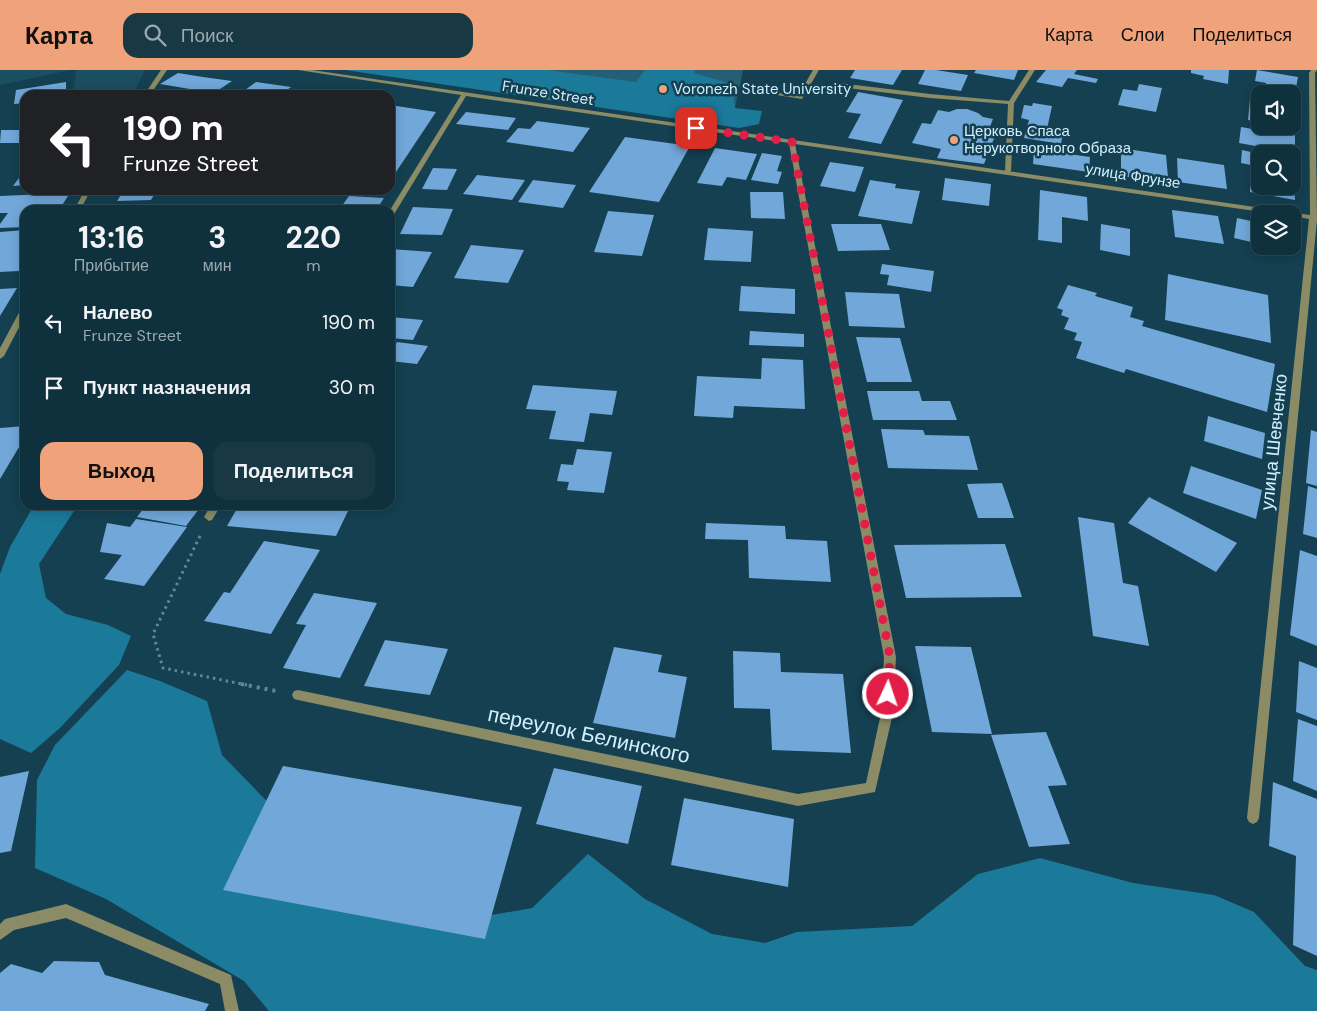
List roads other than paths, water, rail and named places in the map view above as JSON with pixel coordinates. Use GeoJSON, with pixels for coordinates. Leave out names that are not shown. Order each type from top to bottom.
{"type":"FeatureCollection","features":[{"type":"Feature","properties":{"kind":"street"},"geometry":{"type":"LineString","coordinates":[[150,90],[164,70]]}},
{"type":"Feature","properties":{"kind":"street","name":"Frunze Street"},"geometry":{"type":"LineString","coordinates":[[301,70],[792,142]]}},
{"type":"Feature","properties":{"kind":"street"},"geometry":{"type":"LineString","coordinates":[[773,94],[800,98],[816,70]]}},
{"type":"Feature","properties":{"kind":"street"},"geometry":{"type":"LineString","coordinates":[[1008,171],[1010,103],[1032,70]]}},
{"type":"Feature","properties":{"kind":"street","name":"улица Шевченко"},"geometry":{"type":"LineString","coordinates":[[1253,818],[1315,217],[1312,73],[1314,70]]}},
{"type":"Feature","properties":{"kind":"street"},"geometry":{"type":"LineString","coordinates":[[839,85],[1010,103]]}},
{"type":"Feature","properties":{"kind":"street"},"geometry":{"type":"LineString","coordinates":[[395,208],[465,93]]}},
{"type":"Feature","properties":{"kind":"street","name":"улица Фрунзе"},"geometry":{"type":"LineString","coordinates":[[792,142],[1008,171],[1251,208]]}},
{"type":"Feature","properties":{"kind":"street","name":"переулок Белинского"},"geometry":{"type":"LineString","coordinates":[[298,695],[798,800],[872,788],[887,713],[890,657],[792,142]]}},
{"type":"Feature","properties":{"kind":"street","name":"улица Фрунзе"},"geometry":{"type":"LineString","coordinates":[[1301,215],[1315,217]]}},
{"type":"Feature","properties":{"kind":"street"},"geometry":{"type":"LineString","coordinates":[[0,356],[20,318]]}},
{"type":"Feature","properties":{"kind":"street"},"geometry":{"type":"LineString","coordinates":[[208,517],[213,510]]}},
{"type":"Feature","properties":{"kind":"street"},"geometry":{"type":"LineString","coordinates":[[0,933],[10,924],[66,911],[226,980],[232,1011]]}},
{"type":"Feature","properties":{"kind":"place","name":"Voronezh State University"},"geometry":{"type":"Point","coordinates":[663,89]}},
{"type":"Feature","properties":{"kind":"place","name":"Церковь Спаса Нерукотворного Образа"},"geometry":{"type":"Point","coordinates":[954,140]}}]}
